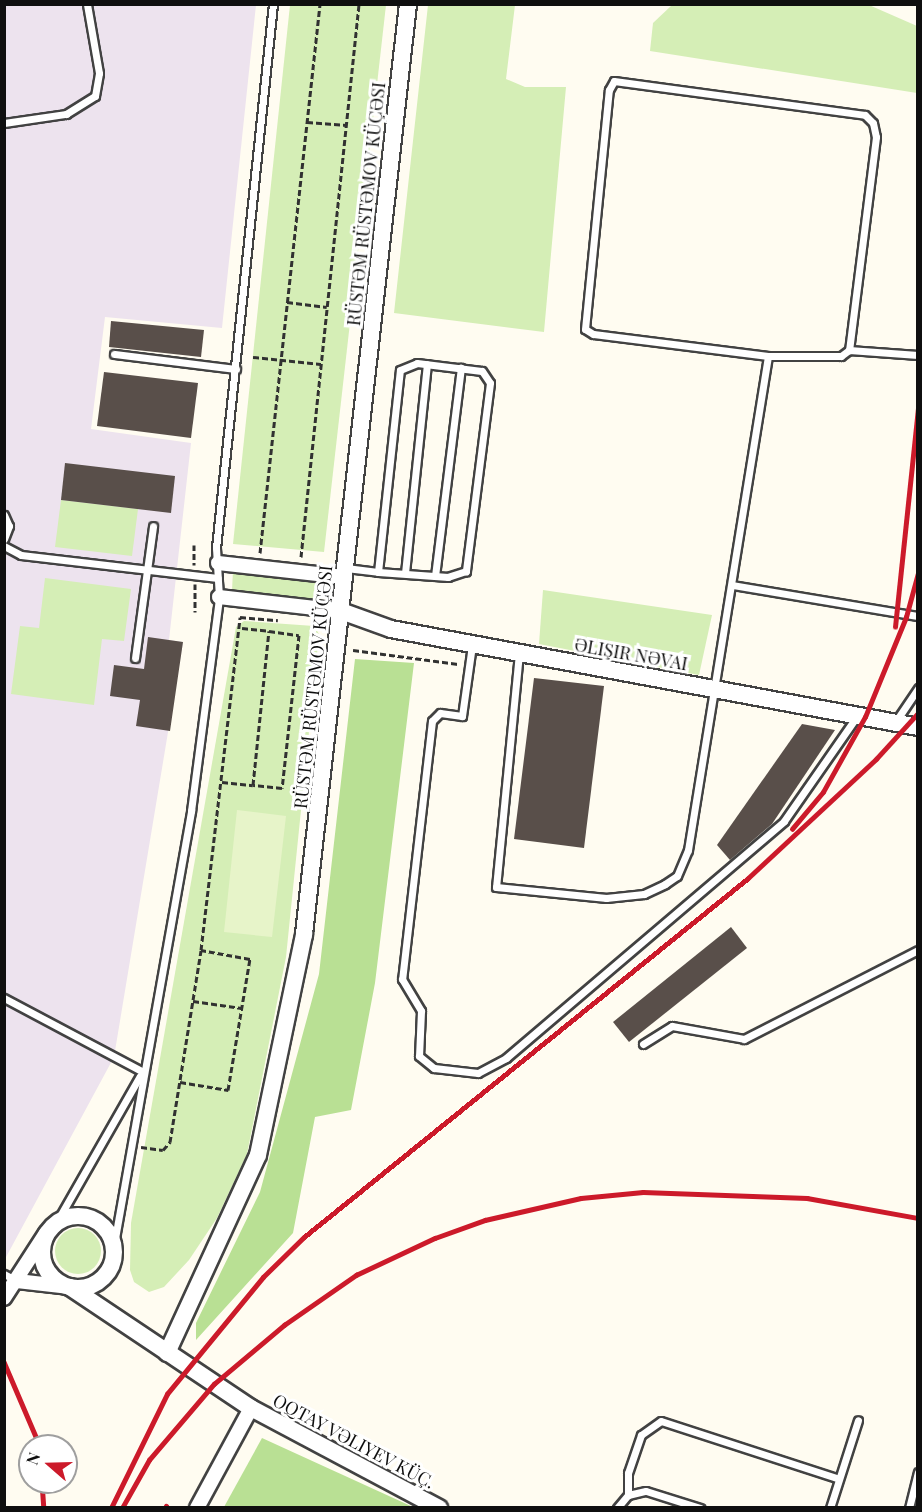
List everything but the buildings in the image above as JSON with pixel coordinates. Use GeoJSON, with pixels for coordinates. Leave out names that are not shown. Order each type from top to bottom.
{"type":"FeatureCollection","features":[{"type":"Feature","properties":{"kind":"street","name":"RÜSTƏM RÜSTƏMOV KÜÇƏSI"},"geometry":{"type":"LineString","coordinates":[[167,1353],[244,1192],[269,1109],[308,909],[408,4]]}},
{"type":"Feature","properties":{"kind":"street"},"geometry":{"type":"LineString","coordinates":[[218,571],[345,573]]}},
{"type":"Feature","properties":{"kind":"street"},"geometry":{"type":"LineString","coordinates":[[219,597],[341,611]]}},
{"type":"Feature","properties":{"kind":"street","name":"ƏLIŞIR NƏVAI"},"geometry":{"type":"LineString","coordinates":[[341,611],[392,629],[917,726]]}},
{"type":"Feature","properties":{"kind":"street"},"geometry":{"type":"LineString","coordinates":[[4,1298],[11,1278],[51,1228],[69,1216],[90,1218],[108,1230],[114,1244],[108,1272],[98,1282],[70,1287],[11,1278]]}},
{"type":"Feature","properties":{"kind":"street"},"geometry":{"type":"LineString","coordinates":[[51,1228],[42,1253],[48,1272],[70,1287]]}},
{"type":"Feature","properties":{"kind":"street","name":"OQTAY VƏLIYEV KÜÇ."},"geometry":{"type":"LineString","coordinates":[[70,1287],[251,1408],[439,1508]]}},
{"type":"Feature","properties":{"kind":"street","name":"OQTAY VƏLIYEV KÜÇ."},"geometry":{"type":"LineString","coordinates":[[197,1508],[251,1408]]}},
{"type":"Feature","properties":{"kind":"lane"},"geometry":{"type":"LineString","coordinates":[[4,123],[66,114],[95,96],[99,73],[87,4]]}},
{"type":"Feature","properties":{"kind":"lane"},"geometry":{"type":"LineString","coordinates":[[114,1244],[191,811],[219,597],[218,571],[236,369],[273,4]]}},
{"type":"Feature","properties":{"kind":"lane"},"geometry":{"type":"LineString","coordinates":[[849,350],[876,137],[873,123],[865,115],[614,81],[609,90],[585,329],[593,334],[768,356],[841,356],[849,350],[918,355]]}},
{"type":"Feature","properties":{"kind":"lane"},"geometry":{"type":"LineString","coordinates":[[114,354],[236,369]]}},
{"type":"Feature","properties":{"kind":"lane"},"geometry":{"type":"LineString","coordinates":[[519,653],[496,887],[606,898],[644,894],[677,876],[688,850],[768,356]]}},
{"type":"Feature","properties":{"kind":"lane"},"geometry":{"type":"LineString","coordinates":[[345,573],[461,575],[469,565],[490,382],[482,371],[409,363],[400,370],[378,572]]}},
{"type":"Feature","properties":{"kind":"lane"},"geometry":{"type":"LineString","coordinates":[[405,573],[427,364]]}},
{"type":"Feature","properties":{"kind":"lane"},"geometry":{"type":"LineString","coordinates":[[435,576],[461,368]]}},
{"type":"Feature","properties":{"kind":"lane"},"geometry":{"type":"LineString","coordinates":[[4,515],[9,526],[4,539]]}},
{"type":"Feature","properties":{"kind":"lane"},"geometry":{"type":"LineString","coordinates":[[135,658],[153,526]]}},
{"type":"Feature","properties":{"kind":"lane"},"geometry":{"type":"LineString","coordinates":[[4,546],[21,555],[146,570],[218,571]]}},
{"type":"Feature","properties":{"kind":"lane"},"geometry":{"type":"LineString","coordinates":[[732,585],[918,616]]}},
{"type":"Feature","properties":{"kind":"lane"},"geometry":{"type":"LineString","coordinates":[[472,644],[462,716],[440,713],[432,721],[402,979],[421,1011],[419,1056],[434,1068],[478,1073],[506,1058],[784,820],[857,716]]}},
{"type":"Feature","properties":{"kind":"lane"},"geometry":{"type":"LineString","coordinates":[[894,723],[918,688]]}},
{"type":"Feature","properties":{"kind":"lane"},"geometry":{"type":"LineString","coordinates":[[643,1044],[672,1026],[744,1039],[918,950]]}},
{"type":"Feature","properties":{"kind":"lane"},"geometry":{"type":"LineString","coordinates":[[4,998],[143,1072]]}},
{"type":"Feature","properties":{"kind":"lane"},"geometry":{"type":"LineString","coordinates":[[51,1228],[143,1072]]}},
{"type":"Feature","properties":{"kind":"lane"},"geometry":{"type":"LineString","coordinates":[[830,1508],[858,1420]]}},
{"type":"Feature","properties":{"kind":"lane"},"geometry":{"type":"LineString","coordinates":[[617,1508],[628,1495],[628,1473],[641,1435],[661,1421],[839,1479]]}},
{"type":"Feature","properties":{"kind":"lane"},"geometry":{"type":"LineString","coordinates":[[909,1508],[918,1472]]}},
{"type":"Feature","properties":{"kind":"lane"},"geometry":{"type":"LineString","coordinates":[[628,1495],[657,1492],[700,1508]]}},
{"type":"Feature","properties":{"kind":"path"},"geometry":{"type":"LineString","coordinates":[[260,553],[320,4]]}},
{"type":"Feature","properties":{"kind":"path"},"geometry":{"type":"LineString","coordinates":[[301,557],[359,4]]}},
{"type":"Feature","properties":{"kind":"path"},"geometry":{"type":"LineString","coordinates":[[307,122],[347,125]]}},
{"type":"Feature","properties":{"kind":"path"},"geometry":{"type":"LineString","coordinates":[[287,302],[327,307]]}},
{"type":"Feature","properties":{"kind":"path"},"geometry":{"type":"LineString","coordinates":[[253,357],[321,364]]}},
{"type":"Feature","properties":{"kind":"path"},"geometry":{"type":"LineString","coordinates":[[130,1145],[167,1149],[201,950],[242,628],[240,617],[282,620]]}},
{"type":"Feature","properties":{"kind":"path"},"geometry":{"type":"LineString","coordinates":[[222,782],[282,788],[299,635],[242,628]]}},
{"type":"Feature","properties":{"kind":"path"},"geometry":{"type":"LineString","coordinates":[[253,785],[269,631]]}},
{"type":"Feature","properties":{"kind":"path"},"geometry":{"type":"LineString","coordinates":[[352,657],[353,649],[469,665]]}},
{"type":"Feature","properties":{"kind":"path"},"geometry":{"type":"LineString","coordinates":[[180,1082],[228,1090],[250,959],[201,950]]}},
{"type":"Feature","properties":{"kind":"path"},"geometry":{"type":"LineString","coordinates":[[193,1000],[242,1008]]}},
{"type":"Feature","properties":{"kind":"shaded area"},"geometry":{"type":"Polygon","coordinates":[[[5,5],[256,5],[222,328],[105,317],[91,429],[191,443],[169,640],[183,642],[114,1057],[5,1259],[5,5]]]}},
{"type":"Feature","properties":{"kind":"green space"},"geometry":{"type":"Polygon","coordinates":[[[290,5],[386,5],[324,552],[233,544],[290,5]]]}},
{"type":"Feature","properties":{"kind":"green space"},"geometry":{"type":"Polygon","coordinates":[[[428,5],[515,5],[506,79],[525,87],[566,87],[544,332],[394,313],[428,5]]]}},
{"type":"Feature","properties":{"kind":"green space"},"geometry":{"type":"Polygon","coordinates":[[[672,5],[869,5],[917,26],[917,93],[650,51],[653,23],[672,5]]]}},
{"type":"Feature","properties":{"kind":"green space"},"geometry":{"type":"Polygon","coordinates":[[[61,500],[138,509],[132,556],[55,547],[61,500]]]}},
{"type":"Feature","properties":{"kind":"green space"},"geometry":{"type":"Polygon","coordinates":[[[233,570],[321,580],[319,601],[232,591],[233,570]]]}},
{"type":"Feature","properties":{"kind":"green space"},"geometry":{"type":"Polygon","coordinates":[[[45,578],[131,589],[124,641],[102,639],[94,705],[11,694],[20,626],[39,628],[45,578]]]}},
{"type":"Feature","properties":{"kind":"green space"},"geometry":{"type":"Polygon","coordinates":[[[543,590],[712,615],[699,675],[539,644],[543,590]]]}},
{"type":"Feature","properties":{"kind":"green space"},"geometry":{"type":"Polygon","coordinates":[[[244,621],[314,626],[319,634],[286,957],[247,1154],[217,1218],[189,1260],[164,1287],[149,1292],[134,1282],[130,1270],[131,1223],[236,627],[244,621]]]}},
{"type":"Feature","properties":{"kind":"green space"},"geometry":{"type":"Polygon","coordinates":[[[355,659],[414,663],[375,983],[351,1110],[315,1117],[293,1233],[196,1340],[196,1323],[260,1192],[319,974],[355,659]]]}},
{"type":"Feature","properties":{"kind":"green space"},"geometry":{"type":"Polygon","coordinates":[[[237,810],[286,816],[272,937],[224,932],[237,810]]]}},
{"type":"Feature","properties":{"kind":"green space"},"geometry":{"type":"Polygon","coordinates":[[[78,1228],[94,1235],[101,1251],[94,1267],[78,1274],[62,1267],[55,1251],[62,1235],[78,1228]]]}},
{"type":"Feature","properties":{"kind":"green space"},"geometry":{"type":"Polygon","coordinates":[[[262,1438],[413,1507],[224,1507],[262,1438]]]}},
{"type":"Feature","properties":{"kind":"railway"},"geometry":{"type":"LineString","coordinates":[[895,627],[918,407]]}},
{"type":"Feature","properties":{"kind":"railway"},"geometry":{"type":"LineString","coordinates":[[792,829],[823,792],[865,717],[906,617],[918,573]]}},
{"type":"Feature","properties":{"kind":"railway"},"geometry":{"type":"LineString","coordinates":[[111,1508],[167,1394],[263,1277],[304,1237],[747,879],[876,759],[918,713]]}},
{"type":"Feature","properties":{"kind":"railway"},"geometry":{"type":"LineString","coordinates":[[122,1508],[149,1460],[214,1384],[284,1325],[356,1275],[435,1238],[485,1220],[581,1198],[643,1192],[807,1198],[918,1218]]}},
{"type":"Feature","properties":{"kind":"railway"},"geometry":{"type":"LineString","coordinates":[[4,1362],[35,1434]]}},
{"type":"Feature","properties":{"kind":"railway"},"geometry":{"type":"LineString","coordinates":[[43,1494],[44,1508]]}}]}
